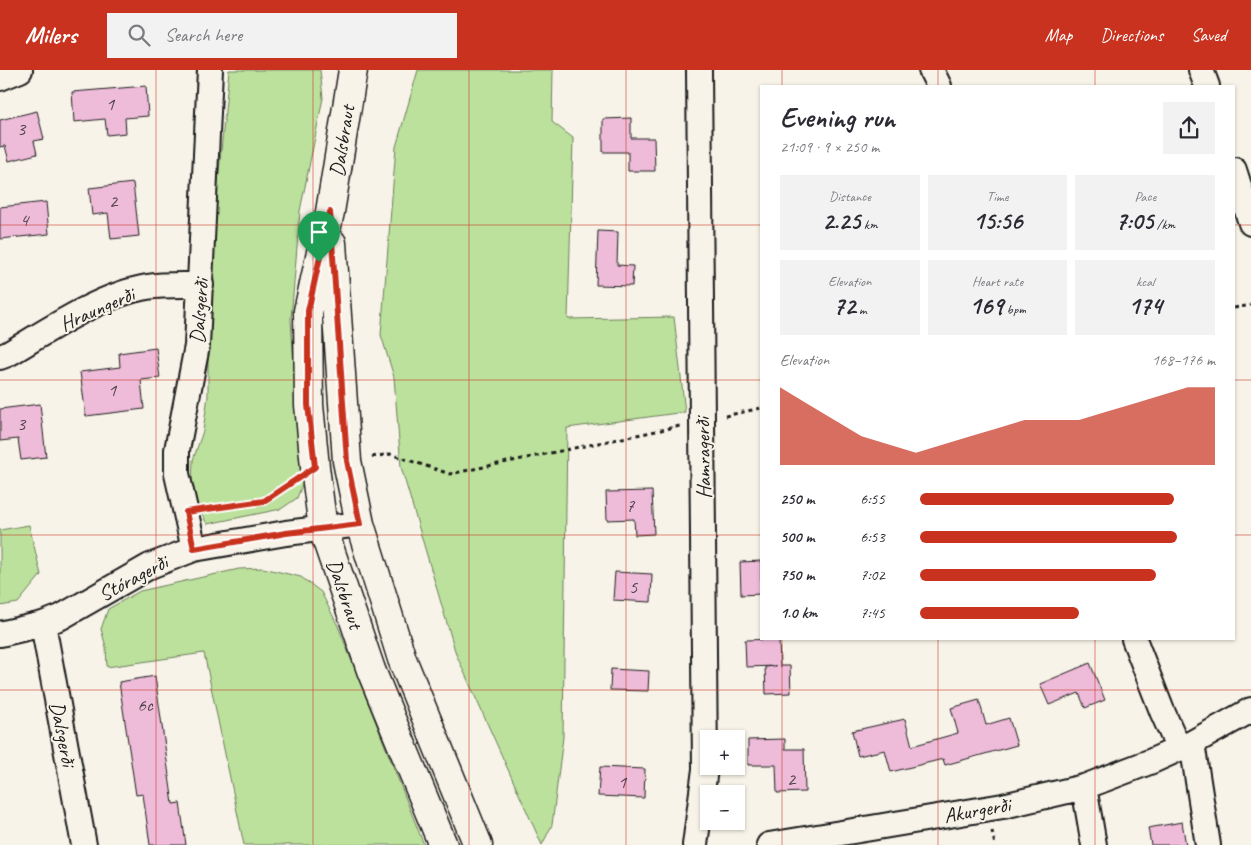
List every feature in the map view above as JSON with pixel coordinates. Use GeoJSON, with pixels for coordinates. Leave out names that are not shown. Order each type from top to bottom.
{"type":"FeatureCollection","features":[{"type":"Feature","properties":{"kind":"street"},"geometry":{"type":"LineString","coordinates":[[0,78],[20,70]]}},
{"type":"Feature","properties":{"kind":"street","name":"Dalsgerði"},"geometry":{"type":"LineString","coordinates":[[194,549],[177,474],[176,450],[197,346],[210,70]]}},
{"type":"Feature","properties":{"kind":"street","name":"Dalsbraut"},"geometry":{"type":"LineString","coordinates":[[353,70],[330,212],[308,311],[308,405],[315,467],[323,529],[371,670],[443,845]]}},
{"type":"Feature","properties":{"kind":"street","name":"Hamragerði"},"geometry":{"type":"LineString","coordinates":[[695,845],[705,770],[699,70]]}},
{"type":"Feature","properties":{"kind":"street"},"geometry":{"type":"LineString","coordinates":[[931,70],[938,85]]}},
{"type":"Feature","properties":{"kind":"street"},"geometry":{"type":"LineString","coordinates":[[1201,70],[1206,85]]}},
{"type":"Feature","properties":{"kind":"street"},"geometry":{"type":"LineString","coordinates":[[1235,173],[1251,223]]}},
{"type":"Feature","properties":{"kind":"street","name":"Dalsbraut"},"geometry":{"type":"LineString","coordinates":[[330,212],[347,461],[360,524],[402,659],[478,845]]}},
{"type":"Feature","properties":{"kind":"street","name":"Hraungerði"},"geometry":{"type":"LineString","coordinates":[[0,357],[114,296],[147,287],[201,285]]}},
{"type":"Feature","properties":{"kind":"street","name":"Stóragerði"},"geometry":{"type":"LineString","coordinates":[[0,634],[43,624],[61,617],[150,566],[194,549],[286,533],[360,524]]}},
{"type":"Feature","properties":{"kind":"street","name":"Dalsgerði"},"geometry":{"type":"LineString","coordinates":[[43,624],[84,845]]}},
{"type":"Feature","properties":{"kind":"street"},"geometry":{"type":"LineString","coordinates":[[1134,640],[1162,711],[1186,746],[1208,845]]}},
{"type":"Feature","properties":{"kind":"street","name":"Akurgerði"},"geometry":{"type":"LineString","coordinates":[[769,845],[872,836],[1084,788],[1186,746],[1251,710]]}},
{"type":"Feature","properties":{"kind":"street"},"geometry":{"type":"LineString","coordinates":[[1084,788],[1094,845]]}},
{"type":"Feature","properties":{"kind":"path"},"geometry":{"type":"LineString","coordinates":[[1235,308],[1251,305]]}},
{"type":"Feature","properties":{"kind":"path"},"geometry":{"type":"LineString","coordinates":[[347,461],[390,454],[450,474],[760,408]]}},
{"type":"Feature","properties":{"kind":"path"},"geometry":{"type":"LineString","coordinates":[[186,512],[264,501],[315,467]]}},
{"type":"Feature","properties":{"kind":"green space"},"geometry":{"type":"Polygon","coordinates":[[[229,70],[320,70],[323,98],[300,211],[291,319],[303,482],[297,498],[281,509],[207,524],[194,497],[192,481],[193,460],[203,431],[208,396],[208,283],[229,70]]]}},
{"type":"Feature","properties":{"kind":"green space"},"geometry":{"type":"Polygon","coordinates":[[[418,70],[553,70],[552,122],[573,138],[568,319],[674,317],[685,412],[567,428],[563,737],[552,825],[542,845],[456,654],[401,467],[394,377],[381,335],[396,147],[418,70]]]}},
{"type":"Feature","properties":{"kind":"green space"},"geometry":{"type":"Polygon","coordinates":[[[29,525],[41,575],[18,603],[0,606],[0,530],[29,525]]]}},
{"type":"Feature","properties":{"kind":"green space"},"geometry":{"type":"Polygon","coordinates":[[[263,568],[301,577],[321,592],[338,626],[424,845],[244,845],[204,653],[107,667],[106,647],[101,629],[108,609],[140,591],[239,569],[263,568]]]}},
{"type":"Feature","properties":{"kind":"building"},"geometry":{"type":"Polygon","coordinates":[[[146,86],[148,116],[125,118],[126,133],[107,135],[105,119],[74,122],[72,92],[146,86]]]}},
{"type":"Feature","properties":{"kind":"building"},"geometry":{"type":"Polygon","coordinates":[[[37,111],[44,139],[34,141],[37,154],[9,161],[5,146],[0,147],[0,120],[37,111]]]}},
{"type":"Feature","properties":{"kind":"building"},"geometry":{"type":"Polygon","coordinates":[[[631,118],[631,138],[654,138],[655,171],[628,171],[628,152],[603,152],[603,119],[631,118]]]}},
{"type":"Feature","properties":{"kind":"building"},"geometry":{"type":"Polygon","coordinates":[[[133,183],[139,236],[111,239],[108,213],[92,215],[89,188],[133,183]]]}},
{"type":"Feature","properties":{"kind":"building"},"geometry":{"type":"Polygon","coordinates":[[[46,202],[49,234],[0,239],[0,207],[46,202]]]}},
{"type":"Feature","properties":{"kind":"building"},"geometry":{"type":"Polygon","coordinates":[[[598,231],[618,232],[617,265],[633,266],[632,286],[596,285],[598,231]]]}},
{"type":"Feature","properties":{"kind":"building"},"geometry":{"type":"Polygon","coordinates":[[[156,348],[160,378],[141,380],[144,409],[86,416],[80,372],[120,367],[119,353],[156,348]]]}},
{"type":"Feature","properties":{"kind":"building"},"geometry":{"type":"Polygon","coordinates":[[[40,404],[46,457],[21,460],[18,439],[0,441],[0,409],[40,404]]]}},
{"type":"Feature","properties":{"kind":"building"},"geometry":{"type":"Polygon","coordinates":[[[652,491],[654,534],[635,535],[634,519],[607,520],[606,492],[652,491]]]}},
{"type":"Feature","properties":{"kind":"building"},"geometry":{"type":"Polygon","coordinates":[[[760,561],[760,594],[741,595],[740,562],[760,561]]]}},
{"type":"Feature","properties":{"kind":"building"},"geometry":{"type":"Polygon","coordinates":[[[615,572],[652,574],[651,602],[613,600],[615,572]]]}},
{"type":"Feature","properties":{"kind":"building"},"geometry":{"type":"Polygon","coordinates":[[[745,640],[779,640],[780,666],[790,666],[791,693],[766,694],[765,667],[776,666],[746,667],[745,640]]]}},
{"type":"Feature","properties":{"kind":"building"},"geometry":{"type":"Polygon","coordinates":[[[1090,663],[1105,700],[1085,708],[1079,693],[1049,705],[1040,684],[1090,663]]]}},
{"type":"Feature","properties":{"kind":"building"},"geometry":{"type":"Polygon","coordinates":[[[611,669],[649,671],[648,691],[610,690],[611,669]]]}},
{"type":"Feature","properties":{"kind":"building"},"geometry":{"type":"Polygon","coordinates":[[[155,676],[173,804],[180,803],[186,845],[150,845],[143,794],[136,795],[119,682],[155,676]]]}},
{"type":"Feature","properties":{"kind":"building"},"geometry":{"type":"Polygon","coordinates":[[[979,700],[986,725],[1009,718],[1017,745],[945,765],[943,759],[891,772],[885,750],[858,756],[852,731],[905,719],[912,746],[958,733],[951,708],[979,700]]]}},
{"type":"Feature","properties":{"kind":"building"},"geometry":{"type":"Polygon","coordinates":[[[785,739],[785,749],[804,749],[805,792],[777,793],[776,765],[748,765],[748,740],[785,739]]]}},
{"type":"Feature","properties":{"kind":"building"},"geometry":{"type":"Polygon","coordinates":[[[600,767],[645,769],[644,798],[598,796],[600,767]]]}},
{"type":"Feature","properties":{"kind":"building"},"geometry":{"type":"Polygon","coordinates":[[[1182,822],[1186,845],[1151,845],[1148,828],[1182,822]]]}},
{"type":"Feature","properties":{"kind":"route"},"geometry":{"type":"LineString","coordinates":[[330,212],[347,461],[360,524],[286,533],[194,549],[186,512],[264,501],[315,467],[308,405],[308,311],[319,262],[330,212]]}}]}
